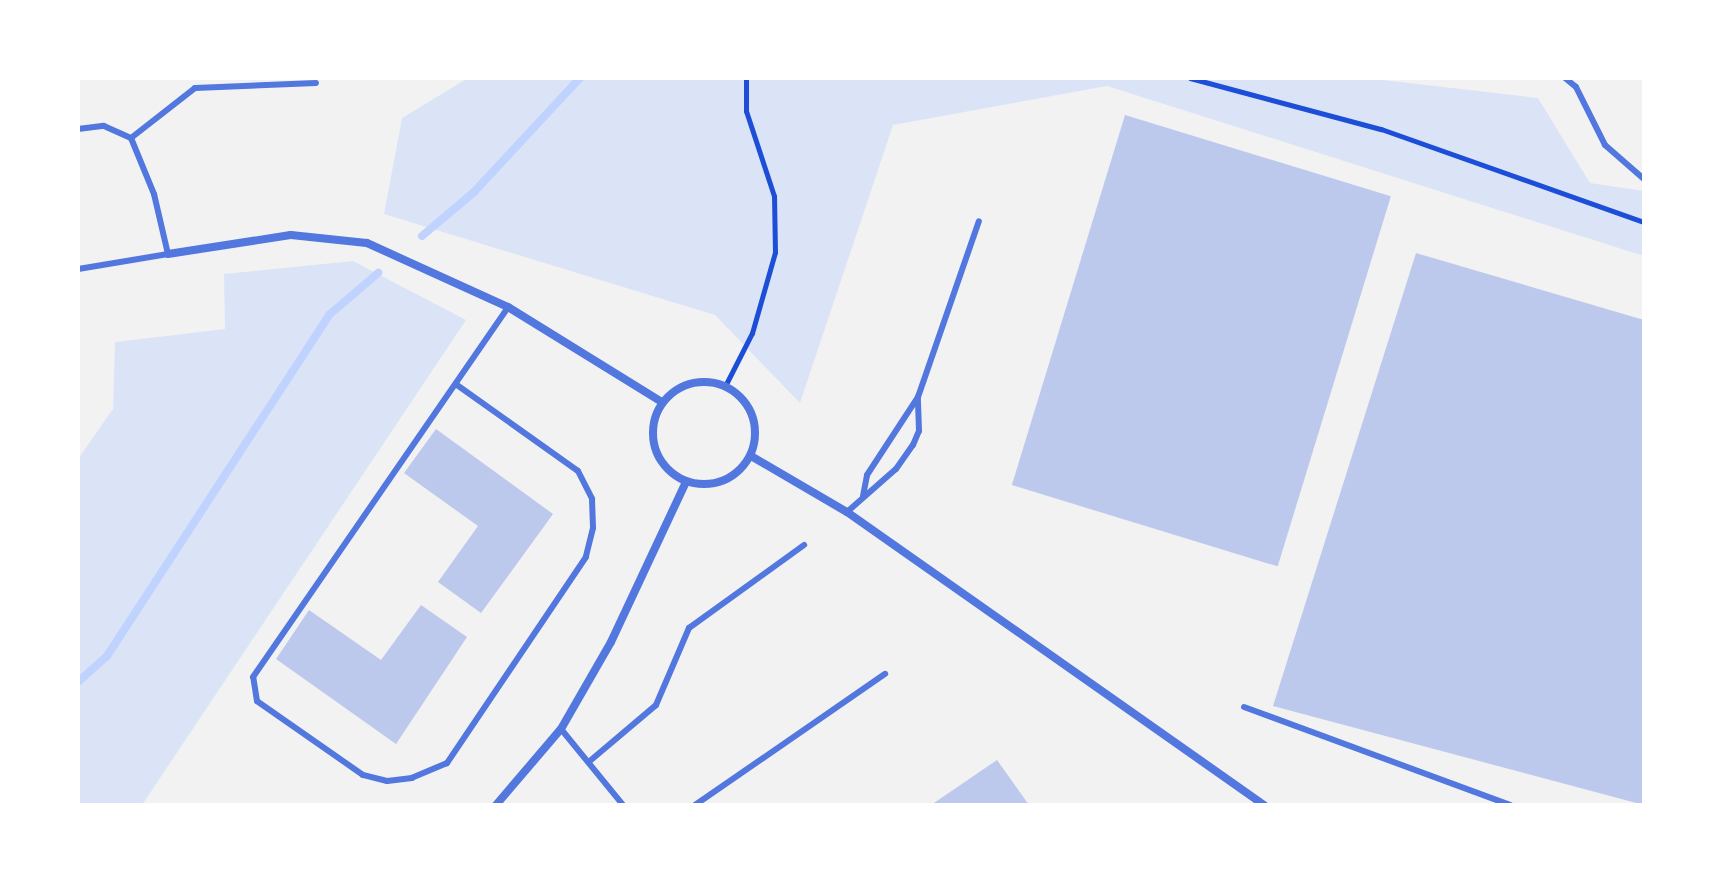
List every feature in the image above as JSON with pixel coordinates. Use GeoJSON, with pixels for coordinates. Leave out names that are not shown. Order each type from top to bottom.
{"type":"FeatureCollection","features":[{"type":"Feature","properties":{"kind":"street"},"geometry":{"type":"LineString","coordinates":[[168,254],[291,235],[329,235],[403,255],[508,307],[662,402]]}},
{"type":"Feature","properties":{"kind":"street"},"geometry":{"type":"LineString","coordinates":[[691,383],[725,386],[749,408],[755,423],[751,456],[730,478],[716,484],[686,482],[661,462],[654,448],[652,432],[662,402],[691,383]]}},
{"type":"Feature","properties":{"kind":"street"},"geometry":{"type":"LineString","coordinates":[[751,456],[847,512],[1264,805]]}},
{"type":"Feature","properties":{"kind":"street"},"geometry":{"type":"LineString","coordinates":[[496,805],[561,729],[611,642],[686,482]]}},
{"type":"Feature","properties":{"kind":"lane"},"geometry":{"type":"LineString","coordinates":[[1565,78],[1576,87],[1605,145],[1644,179]]}},
{"type":"Feature","properties":{"kind":"lane"},"geometry":{"type":"LineString","coordinates":[[131,138],[195,88],[316,83]]}},
{"type":"Feature","properties":{"kind":"lane"},"geometry":{"type":"LineString","coordinates":[[78,129],[104,126],[131,138],[154,194],[168,254],[78,269]]}},
{"type":"Feature","properties":{"kind":"lane"},"geometry":{"type":"LineString","coordinates":[[863,496],[867,475],[918,397],[979,221]]}},
{"type":"Feature","properties":{"kind":"lane"},"geometry":{"type":"LineString","coordinates":[[457,385],[578,471],[592,499],[593,528],[586,557],[447,763],[412,778],[387,781],[363,775],[257,701],[253,677],[508,307]]}},
{"type":"Feature","properties":{"kind":"lane"},"geometry":{"type":"LineString","coordinates":[[847,512],[896,469],[913,445],[919,431],[918,397]]}},
{"type":"Feature","properties":{"kind":"lane"},"geometry":{"type":"LineString","coordinates":[[591,760],[656,705],[689,628],[804,545]]}},
{"type":"Feature","properties":{"kind":"lane"},"geometry":{"type":"LineString","coordinates":[[695,805],[885,674]]}},
{"type":"Feature","properties":{"kind":"lane"},"geometry":{"type":"LineString","coordinates":[[1244,707],[1511,805]]}},
{"type":"Feature","properties":{"kind":"lane"},"geometry":{"type":"LineString","coordinates":[[561,729],[591,760],[623,805]]}},
{"type":"Feature","properties":{"kind":"path"},"geometry":{"type":"LineString","coordinates":[[725,386],[752,333],[775,252],[774,196],[746,111],[746,78]]}},
{"type":"Feature","properties":{"kind":"path"},"geometry":{"type":"LineString","coordinates":[[1190,78],[1381,129],[1644,222]]}},
{"type":"Feature","properties":{"kind":"shaded area"},"geometry":{"type":"Polygon","coordinates":[[[468,78],[1365,78],[1538,98],[1590,183],[1644,191],[1644,256],[1107,86],[893,125],[800,403],[715,315],[384,214],[402,118],[468,78]]]}},
{"type":"Feature","properties":{"kind":"shaded area"},"geometry":{"type":"Polygon","coordinates":[[[353,261],[466,320],[142,805],[78,805],[78,459],[113,409],[115,342],[225,329],[224,274],[353,261]]]}},
{"type":"Feature","properties":{"kind":"building"},"geometry":{"type":"Polygon","coordinates":[[[1125,115],[1391,196],[1278,566],[1012,485],[1125,115]]]}},
{"type":"Feature","properties":{"kind":"building"},"geometry":{"type":"Polygon","coordinates":[[[1416,253],[1644,320],[1644,805],[1273,706],[1416,253]]]}},
{"type":"Feature","properties":{"kind":"building"},"geometry":{"type":"Polygon","coordinates":[[[436,429],[553,514],[481,613],[438,582],[478,526],[404,473],[436,429]]]}},
{"type":"Feature","properties":{"kind":"building"},"geometry":{"type":"Polygon","coordinates":[[[421,605],[467,637],[396,744],[276,659],[309,610],[381,660],[421,605]]]}},
{"type":"Feature","properties":{"kind":"building"},"geometry":{"type":"Polygon","coordinates":[[[997,760],[1029,805],[931,805],[997,760]]]}},
{"type":"Feature","properties":{"kind":"waterway"},"geometry":{"type":"LineString","coordinates":[[422,236],[474,192],[580,78]]}},
{"type":"Feature","properties":{"kind":"waterway"},"geometry":{"type":"LineString","coordinates":[[78,682],[107,656],[329,315],[378,273]]}}]}
